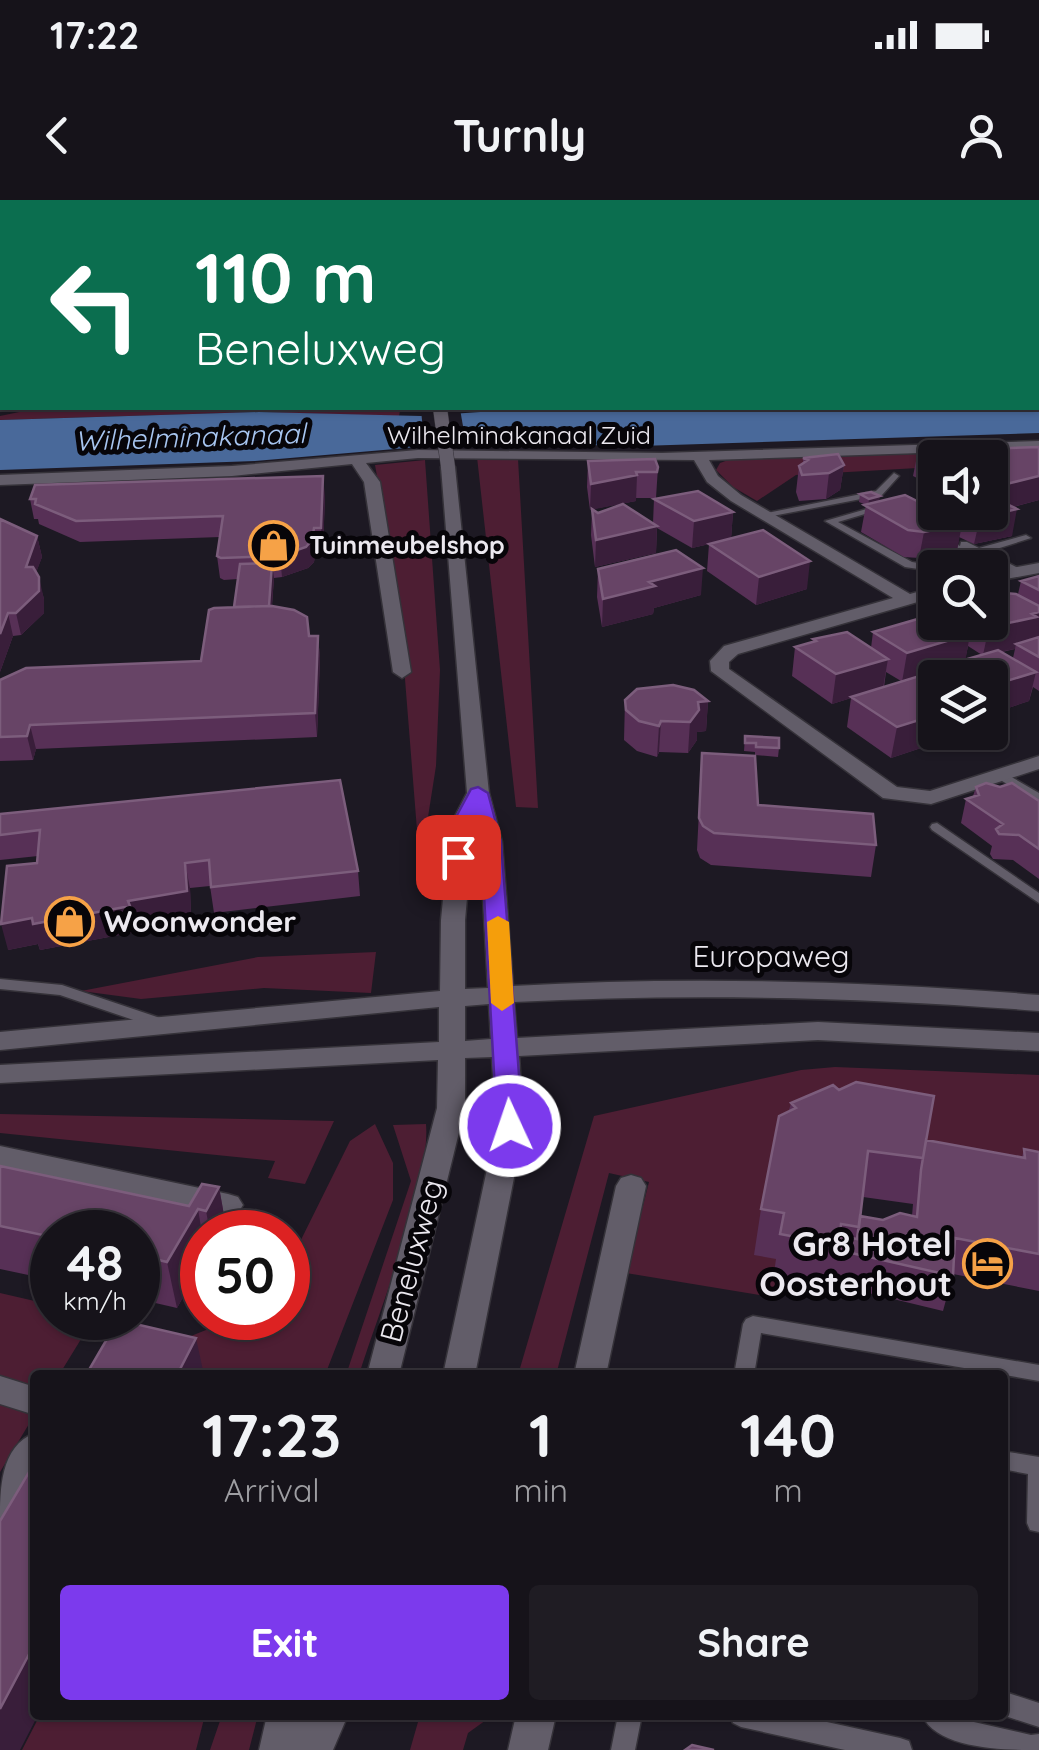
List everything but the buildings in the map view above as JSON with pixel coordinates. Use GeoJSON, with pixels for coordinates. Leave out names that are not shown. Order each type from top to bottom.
{"type":"FeatureCollection","features":[{"type":"Feature","properties":{"kind":"street","name":"Beneluxweg"},"geometry":{"type":"LineString","coordinates":[[440,410],[478,793],[491,842],[510,1126],[460,1370]]}},
{"type":"Feature","properties":{"kind":"street","name":"Wilhelminakanaal Zuid"},"geometry":{"type":"LineString","coordinates":[[0,480],[191,474],[474,453],[699,456],[1039,445]]}},
{"type":"Feature","properties":{"kind":"street"},"geometry":{"type":"LineString","coordinates":[[699,456],[727,500],[762,515],[908,600]]}},
{"type":"Feature","properties":{"kind":"street"},"geometry":{"type":"LineString","coordinates":[[356,460],[372,482],[402,672]]}},
{"type":"Feature","properties":{"kind":"street"},"geometry":{"type":"LineString","coordinates":[[1008,572],[1039,568]]}},
{"type":"Feature","properties":{"kind":"street"},"geometry":{"type":"LineString","coordinates":[[918,597],[731,650],[719,661],[720,671],[891,793],[931,798],[1039,762]]}},
{"type":"Feature","properties":{"kind":"street","name":"Beneluxweg"},"geometry":{"type":"LineString","coordinates":[[383,1370],[451,1108],[453,920],[461,826],[478,793]]}},
{"type":"Feature","properties":{"kind":"street","name":"Europaweg"},"geometry":{"type":"LineString","coordinates":[[452,1000],[604,990],[813,988],[1039,1003]]}},
{"type":"Feature","properties":{"kind":"street"},"geometry":{"type":"LineString","coordinates":[[0,1041],[452,1000]]}},
{"type":"Feature","properties":{"kind":"street"},"geometry":{"type":"LineString","coordinates":[[0,1074],[818,1031],[1039,1042]]}},
{"type":"Feature","properties":{"kind":"street"},"geometry":{"type":"LineString","coordinates":[[0,1156],[228,1205]]}},
{"type":"Feature","properties":{"kind":"street"},"geometry":{"type":"LineString","coordinates":[[591,1370],[630,1186]]}},
{"type":"Feature","properties":{"kind":"street"},"geometry":{"type":"LineString","coordinates":[[0,1390],[30,1399]]}},
{"type":"Feature","properties":{"kind":"street"},"geometry":{"type":"LineString","coordinates":[[0,1506],[30,1456]]}},
{"type":"Feature","properties":{"kind":"street"},"geometry":{"type":"LineString","coordinates":[[280,1750],[286,1720]]}},
{"type":"Feature","properties":{"kind":"street"},"geometry":{"type":"LineString","coordinates":[[313,1750],[326,1720]]}},
{"type":"Feature","properties":{"kind":"street"},"geometry":{"type":"LineString","coordinates":[[528,1750],[535,1720]]}},
{"type":"Feature","properties":{"kind":"lane"},"geometry":{"type":"LineString","coordinates":[[762,515],[879,493],[894,476]]}},
{"type":"Feature","properties":{"kind":"lane"},"geometry":{"type":"LineString","coordinates":[[899,517],[882,508],[830,521],[909,565],[918,566]]}},
{"type":"Feature","properties":{"kind":"lane"},"geometry":{"type":"LineString","coordinates":[[938,530],[976,550]]}},
{"type":"Feature","properties":{"kind":"lane"},"geometry":{"type":"LineString","coordinates":[[934,536],[961,550]]}},
{"type":"Feature","properties":{"kind":"lane"},"geometry":{"type":"LineString","coordinates":[[982,550],[1026,538]]}},
{"type":"Feature","properties":{"kind":"lane"},"geometry":{"type":"LineString","coordinates":[[1008,567],[1014,570]]}},
{"type":"Feature","properties":{"kind":"lane"},"geometry":{"type":"LineString","coordinates":[[1002,775],[1039,799]]}},
{"type":"Feature","properties":{"kind":"lane"},"geometry":{"type":"LineString","coordinates":[[937,827],[1039,899]]}},
{"type":"Feature","properties":{"kind":"lane"},"geometry":{"type":"LineString","coordinates":[[0,984],[62,990],[157,1024]]}},
{"type":"Feature","properties":{"kind":"lane"},"geometry":{"type":"LineString","coordinates":[[745,1370],[753,1324],[1039,1373]]}},
{"type":"Feature","properties":{"kind":"lane"},"geometry":{"type":"LineString","coordinates":[[1008,1461],[1039,1466],[1038,1523]]}},
{"type":"Feature","properties":{"kind":"lane"},"geometry":{"type":"LineString","coordinates":[[1008,1706],[1039,1715]]}},
{"type":"Feature","properties":{"kind":"lane"},"geometry":{"type":"LineString","coordinates":[[624,1750],[629,1720]]}},
{"type":"Feature","properties":{"kind":"lane"},"geometry":{"type":"LineString","coordinates":[[763,1720],[900,1750]]}},
{"type":"Feature","properties":{"kind":"lane"},"geometry":{"type":"LineString","coordinates":[[943,1720],[961,1730],[1039,1746]]}},
{"type":"Feature","properties":{"kind":"shaded area"},"geometry":{"type":"Polygon","coordinates":[[[29,410],[400,411],[399,416],[259,412],[0,420],[0,416],[29,410]]]}},
{"type":"Feature","properties":{"kind":"shaded area"},"geometry":{"type":"Polygon","coordinates":[[[1039,448],[1008,454],[1008,449],[1039,448]]]}},
{"type":"Feature","properties":{"kind":"shaded area"},"geometry":{"type":"Polygon","coordinates":[[[918,452],[918,468],[796,475],[757,501],[733,487],[716,470],[720,463],[731,459],[918,452]]]}},
{"type":"Feature","properties":{"kind":"shaded area"},"geometry":{"type":"Polygon","coordinates":[[[477,457],[518,459],[538,808],[516,807],[477,457]]]}},
{"type":"Feature","properties":{"kind":"shaded area"},"geometry":{"type":"Polygon","coordinates":[[[425,460],[440,670],[436,766],[420,868],[398,591],[375,465],[425,460]]]}},
{"type":"Feature","properties":{"kind":"shaded area"},"geometry":{"type":"Polygon","coordinates":[[[376,952],[371,993],[264,988],[141,999],[81,991],[258,957],[376,952]]]}},
{"type":"Feature","properties":{"kind":"shaded area"},"geometry":{"type":"Polygon","coordinates":[[[835,1067],[1039,1075],[1039,1200],[860,1136],[784,1274],[766,1296],[626,1273],[649,1182],[609,1173],[557,1370],[519,1370],[594,1116],[801,1070],[835,1067]]]}},
{"type":"Feature","properties":{"kind":"shaded area"},"geometry":{"type":"Polygon","coordinates":[[[0,1114],[334,1121],[305,1184],[268,1178],[275,1161],[0,1133],[0,1114]]]}},
{"type":"Feature","properties":{"kind":"shaded area"},"geometry":{"type":"Polygon","coordinates":[[[375,1124],[393,1163],[393,1200],[327,1370],[198,1370],[176,1342],[310,1340],[310,1222],[350,1141],[375,1124]]]}},
{"type":"Feature","properties":{"kind":"shaded area"},"geometry":{"type":"Polygon","coordinates":[[[426,1124],[420,1179],[402,1248],[361,1370],[348,1370],[411,1181],[393,1125],[426,1124]]]}},
{"type":"Feature","properties":{"kind":"shaded area"},"geometry":{"type":"Polygon","coordinates":[[[0,1293],[30,1300],[30,1340],[80,1340],[62,1370],[30,1370],[30,1422],[0,1472],[0,1293]]]}},
{"type":"Feature","properties":{"kind":"shaded area"},"geometry":{"type":"Polygon","coordinates":[[[37,1720],[204,1720],[196,1750],[22,1750],[37,1720]]]}},
{"type":"Feature","properties":{"kind":"shaded area"},"geometry":{"type":"Polygon","coordinates":[[[220,1720],[257,1720],[249,1750],[210,1750],[220,1720]]]}},
{"type":"Feature","properties":{"kind":"shaded area"},"geometry":{"type":"Polygon","coordinates":[[[419,1720],[486,1720],[468,1733],[463,1750],[410,1750],[419,1720]]]}},
{"type":"Feature","properties":{"kind":"water","name":"Wilhelminakanaal"},"geometry":{"type":"Polygon","coordinates":[[[512,410],[1039,410],[1039,433],[640,446],[465,443],[255,461],[0,470],[0,420],[259,412],[421,416],[512,410]]]}},
{"type":"Feature","properties":{"kind":"pier"},"geometry":{"type":"Polygon","coordinates":[[[421,410],[460,410],[467,449],[425,450],[421,410]]]}},
{"type":"Feature","properties":{"kind":"slow traffic"},"geometry":{"type":"LineString","coordinates":[[498,922],[502,1003]]}},
{"type":"Feature","properties":{"kind":"place","name":"Tuinmeubelshop"},"geometry":{"type":"Point","coordinates":[274,545]}},
{"type":"Feature","properties":{"kind":"place","name":"Woonwonder"},"geometry":{"type":"Point","coordinates":[69,922]}},
{"type":"Feature","properties":{"kind":"place","name":"Gr8 Hotel Oosterhout"},"geometry":{"type":"Point","coordinates":[987,1264]}},
{"type":"Feature","properties":{"kind":"route"},"geometry":{"type":"LineString","coordinates":[[458,857],[461,826],[478,793],[491,842],[510,1126]]}}]}
